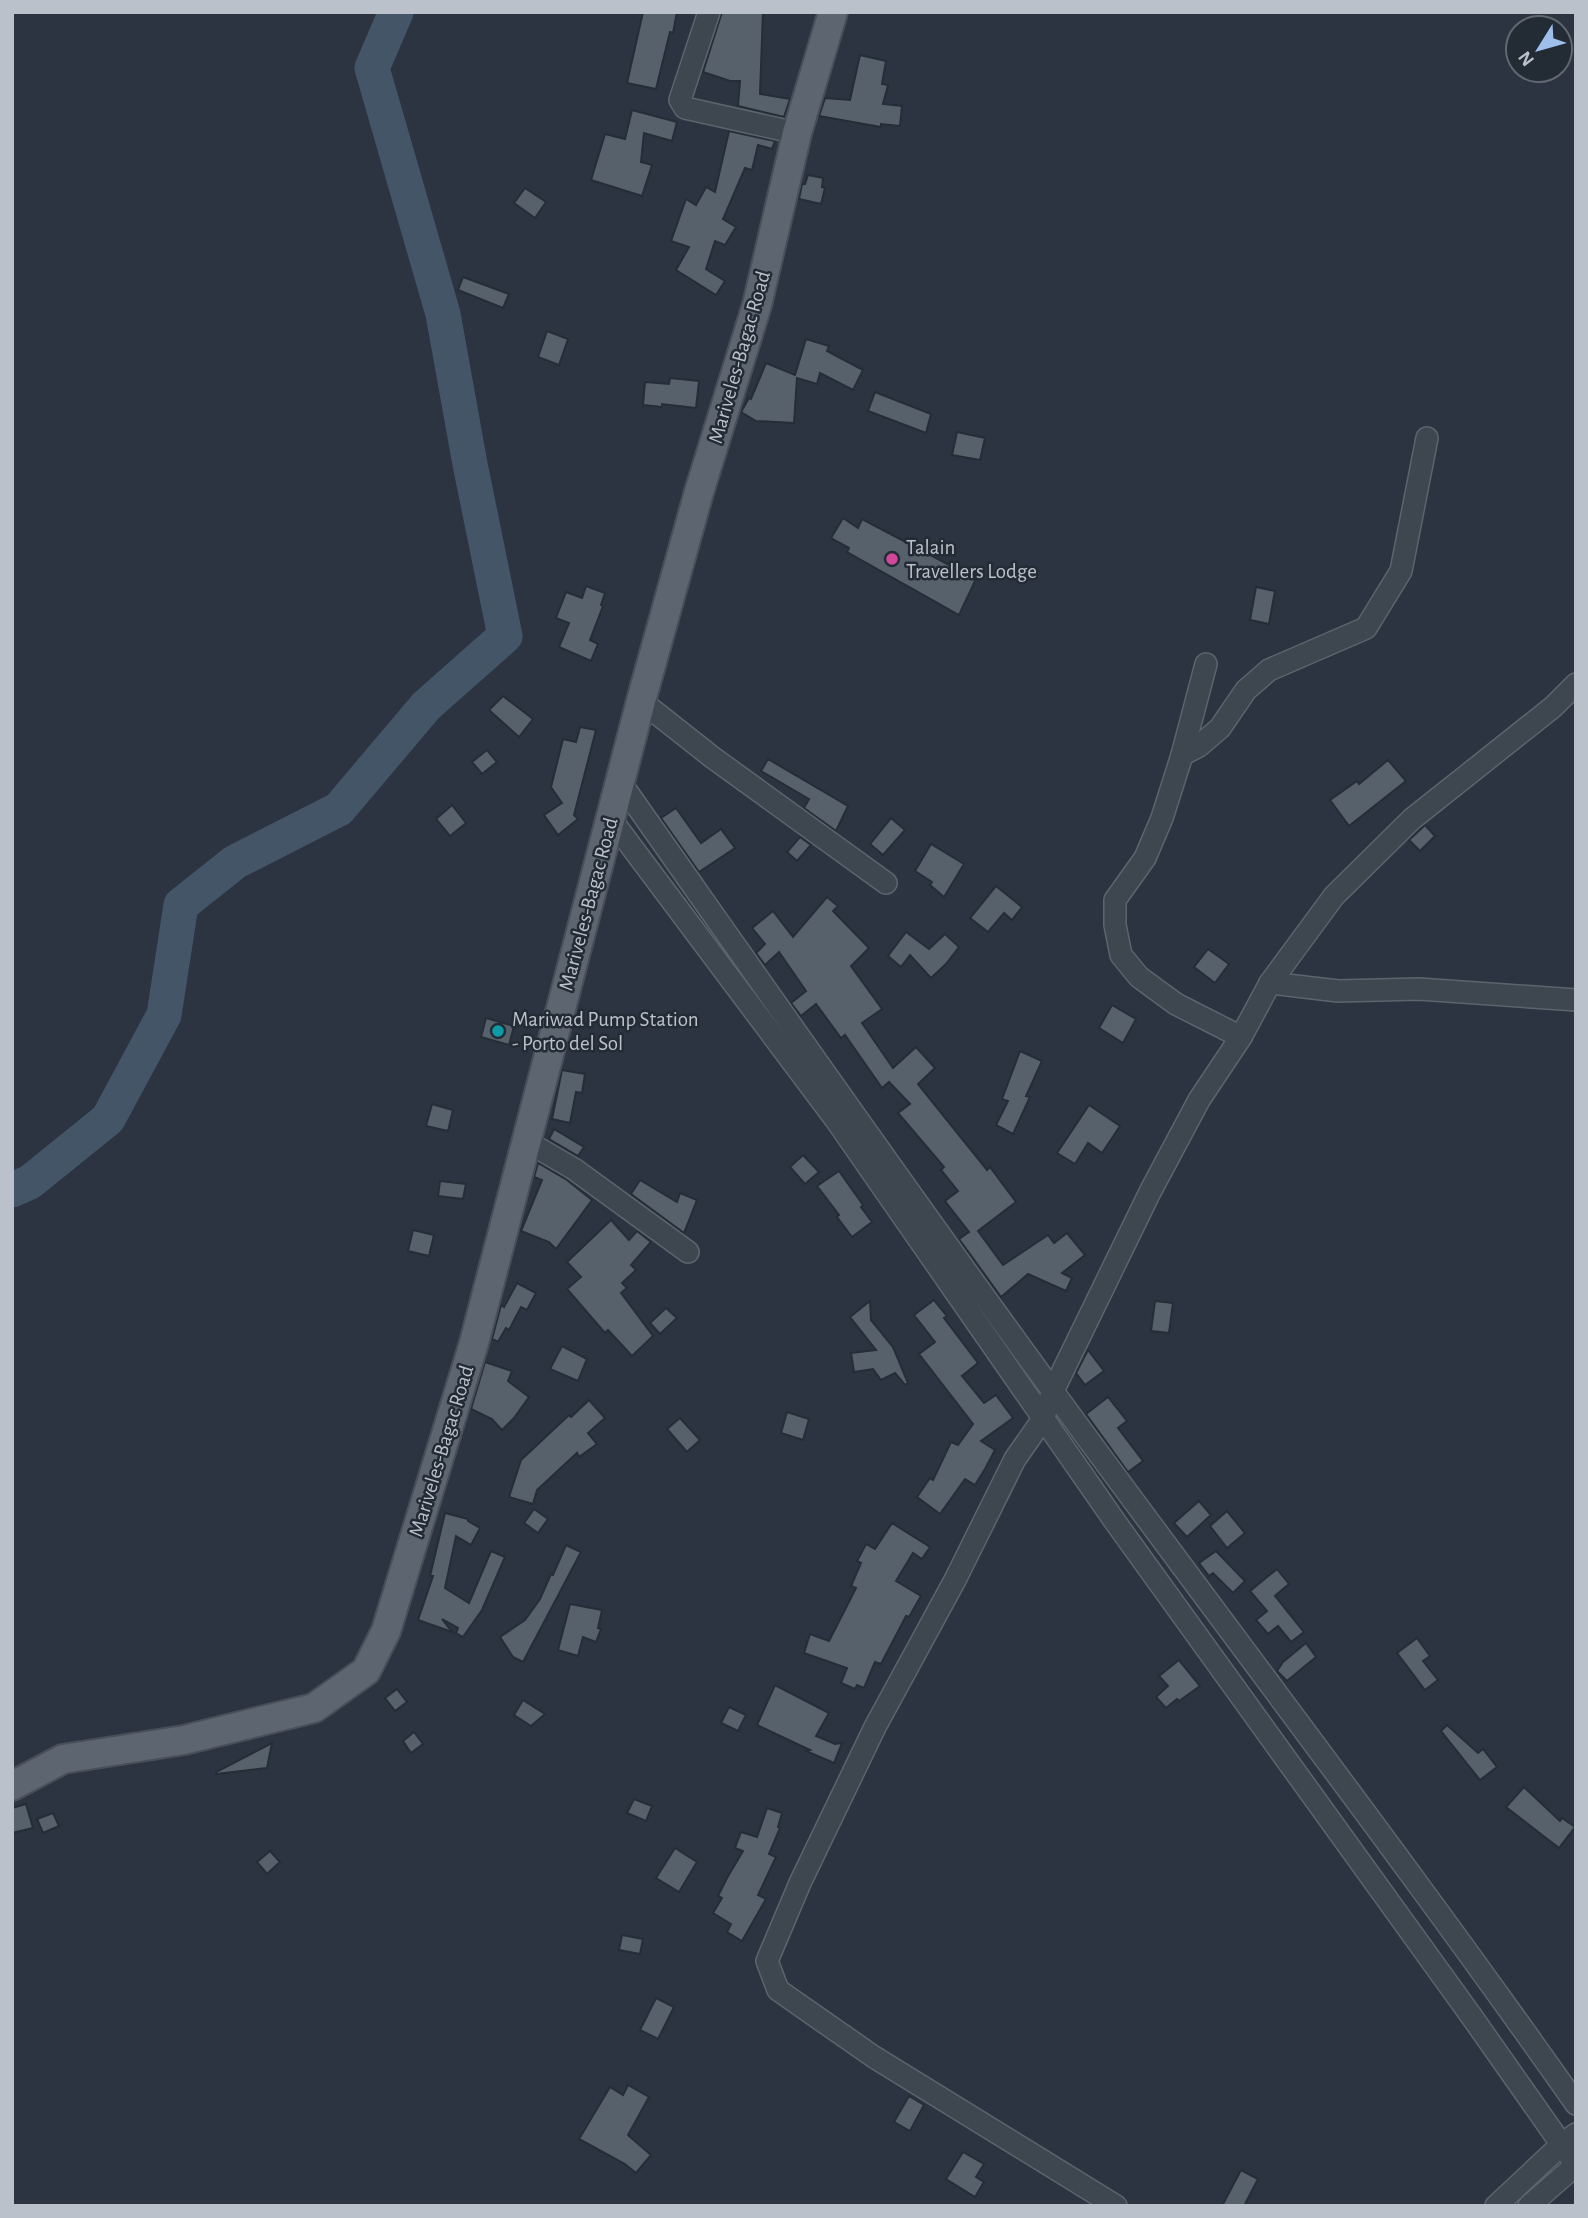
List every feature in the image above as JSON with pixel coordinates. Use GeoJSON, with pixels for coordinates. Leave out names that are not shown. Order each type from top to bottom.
{"type":"FeatureCollection","features":[{"type":"Feature","properties":{"kind":"main road","name":"Mariveles-Bagac Road"},"geometry":{"type":"LineString","coordinates":[[12,1786],[63,1759],[184,1740],[314,1708],[366,1671],[386,1631],[474,1343],[641,701],[699,492],[757,305],[797,133],[833,12]]}},
{"type":"Feature","properties":{"kind":"street"},"geometry":{"type":"LineString","coordinates":[[709,12],[680,100],[685,108],[797,133]]}},
{"type":"Feature","properties":{"kind":"street"},"geometry":{"type":"LineString","coordinates":[[1182,755],[1199,746],[1220,728],[1246,690],[1269,670],[1366,628],[1402,571],[1427,438]]}},
{"type":"Feature","properties":{"kind":"street"},"geometry":{"type":"LineString","coordinates":[[1206,664],[1162,818],[1145,858],[1115,900],[1117,944],[1121,955],[1139,977],[1176,1004],[1241,1037]]}},
{"type":"Feature","properties":{"kind":"street"},"geometry":{"type":"LineString","coordinates":[[1116,2206],[874,2057],[778,1990],[767,1961],[800,1883],[875,1727],[955,1580],[1015,1459],[1043,1419],[1053,1391],[1150,1192],[1199,1100],[1241,1037],[1270,983],[1334,895],[1412,819],[1553,708],[1576,684]]}},
{"type":"Feature","properties":{"kind":"street"},"geometry":{"type":"LineString","coordinates":[[641,701],[712,757],[886,883]]}},
{"type":"Feature","properties":{"kind":"street"},"geometry":{"type":"LineString","coordinates":[[620,782],[1053,1391],[1500,1996],[1576,2104]]}},
{"type":"Feature","properties":{"kind":"street"},"geometry":{"type":"LineString","coordinates":[[610,818],[836,1120],[1043,1419],[1472,2017],[1568,2139],[1576,2165],[1529,2206]]}},
{"type":"Feature","properties":{"kind":"street"},"geometry":{"type":"LineString","coordinates":[[1270,983],[1338,991],[1419,989],[1576,1000]]}},
{"type":"Feature","properties":{"kind":"street"},"geometry":{"type":"LineString","coordinates":[[526,1141],[574,1169],[688,1252]]}},
{"type":"Feature","properties":{"kind":"street"},"geometry":{"type":"LineString","coordinates":[[1496,2206],[1568,2139]]}},
{"type":"Feature","properties":{"kind":"building"},"geometry":{"type":"Polygon","coordinates":[[[643,12],[677,12],[656,89],[627,83],[643,12]]]}},
{"type":"Feature","properties":{"kind":"building"},"geometry":{"type":"Polygon","coordinates":[[[722,12],[763,12],[760,94],[790,99],[784,117],[738,106],[740,81],[730,81],[703,72],[722,12]]]}},
{"type":"Feature","properties":{"kind":"building"},"geometry":{"type":"Polygon","coordinates":[[[860,55],[886,61],[882,84],[888,85],[883,104],[902,106],[900,126],[881,124],[881,127],[819,116],[825,98],[850,100],[860,55]]]}},
{"type":"Feature","properties":{"kind":"building"},"geometry":{"type":"Polygon","coordinates":[[[632,110],[677,122],[672,141],[644,133],[641,162],[652,165],[642,196],[591,180],[605,134],[625,139],[632,110]]]}},
{"type":"Feature","properties":{"kind":"building"},"geometry":{"type":"Polygon","coordinates":[[[729,131],[775,141],[772,149],[758,145],[752,170],[745,168],[723,219],[736,227],[725,245],[715,241],[706,269],[725,281],[716,295],[676,270],[689,247],[671,241],[686,199],[696,205],[706,187],[715,192],[729,131]]]}},
{"type":"Feature","properties":{"kind":"building"},"geometry":{"type":"Polygon","coordinates":[[[808,175],[823,178],[822,187],[825,188],[821,204],[799,199],[802,184],[805,184],[808,175]]]}},
{"type":"Feature","properties":{"kind":"building"},"geometry":{"type":"Polygon","coordinates":[[[525,188],[546,202],[535,218],[514,203],[525,188]]]}},
{"type":"Feature","properties":{"kind":"building"},"geometry":{"type":"Polygon","coordinates":[[[463,277],[509,294],[503,308],[458,290],[463,277]]]}},
{"type":"Feature","properties":{"kind":"building"},"geometry":{"type":"Polygon","coordinates":[[[547,331],[568,339],[559,365],[538,357],[547,331]]]}},
{"type":"Feature","properties":{"kind":"building"},"geometry":{"type":"Polygon","coordinates":[[[806,339],[829,346],[827,351],[863,370],[853,390],[820,373],[817,384],[797,378],[794,423],[756,421],[741,412],[749,398],[751,399],[766,363],[795,375],[806,339]]]}},
{"type":"Feature","properties":{"kind":"building"},"geometry":{"type":"Polygon","coordinates":[[[670,378],[699,381],[696,408],[643,405],[645,382],[669,384],[670,378]]]}},
{"type":"Feature","properties":{"kind":"building"},"geometry":{"type":"Polygon","coordinates":[[[875,392],[931,414],[926,433],[868,411],[875,392]]]}},
{"type":"Feature","properties":{"kind":"building"},"geometry":{"type":"Polygon","coordinates":[[[957,432],[985,438],[980,460],[952,455],[957,432]]]}},
{"type":"Feature","properties":{"kind":"building"},"geometry":{"type":"Polygon","coordinates":[[[843,518],[858,528],[862,519],[976,579],[959,615],[847,552],[849,548],[831,538],[843,518]]]}},
{"type":"Feature","properties":{"kind":"building"},"geometry":{"type":"Polygon","coordinates":[[[586,586],[605,593],[590,640],[598,644],[591,661],[559,647],[569,623],[556,618],[566,592],[582,598],[586,586]]]}},
{"type":"Feature","properties":{"kind":"building"},"geometry":{"type":"Polygon","coordinates":[[[1256,587],[1275,591],[1269,624],[1250,620],[1256,587]]]}},
{"type":"Feature","properties":{"kind":"building"},"geometry":{"type":"Polygon","coordinates":[[[503,696],[533,719],[519,737],[489,710],[503,696]]]}},
{"type":"Feature","properties":{"kind":"building"},"geometry":{"type":"Polygon","coordinates":[[[580,727],[596,730],[574,815],[578,819],[558,835],[544,815],[562,803],[551,787],[563,739],[576,742],[580,727]]]}},
{"type":"Feature","properties":{"kind":"building"},"geometry":{"type":"Polygon","coordinates":[[[487,750],[497,762],[482,774],[472,762],[487,750]]]}},
{"type":"Feature","properties":{"kind":"building"},"geometry":{"type":"Polygon","coordinates":[[[768,759],[848,806],[836,831],[804,808],[809,799],[761,771],[768,759]]]}},
{"type":"Feature","properties":{"kind":"building"},"geometry":{"type":"Polygon","coordinates":[[[1388,760],[1406,781],[1349,826],[1330,800],[1357,781],[1359,784],[1388,760]]]}},
{"type":"Feature","properties":{"kind":"building"},"geometry":{"type":"Polygon","coordinates":[[[452,805],[466,823],[450,836],[436,819],[452,805]]]}},
{"type":"Feature","properties":{"kind":"building"},"geometry":{"type":"Polygon","coordinates":[[[676,808],[701,843],[721,829],[735,848],[699,872],[661,818],[676,808]]]}},
{"type":"Feature","properties":{"kind":"building"},"geometry":{"type":"Polygon","coordinates":[[[891,818],[905,830],[883,855],[870,844],[891,818]]]}},
{"type":"Feature","properties":{"kind":"building"},"geometry":{"type":"Polygon","coordinates":[[[1425,825],[1435,836],[1420,851],[1409,840],[1425,825]]]}},
{"type":"Feature","properties":{"kind":"building"},"geometry":{"type":"Polygon","coordinates":[[[800,837],[811,845],[797,861],[787,852],[800,837]]]}},
{"type":"Feature","properties":{"kind":"building"},"geometry":{"type":"Polygon","coordinates":[[[931,844],[964,864],[944,897],[930,885],[932,882],[915,871],[931,844]]]}},
{"type":"Feature","properties":{"kind":"building"},"geometry":{"type":"Polygon","coordinates":[[[996,886],[1022,907],[1012,920],[1004,913],[988,932],[970,918],[996,886]]]}},
{"type":"Feature","properties":{"kind":"building"},"geometry":{"type":"Polygon","coordinates":[[[827,897],[838,906],[833,911],[869,948],[851,966],[882,1009],[862,1023],[893,1068],[916,1047],[935,1068],[918,1084],[987,1170],[990,1167],[1016,1202],[978,1231],[1003,1265],[1048,1235],[1054,1243],[1067,1233],[1085,1255],[1062,1273],[1072,1278],[1066,1291],[1028,1274],[1001,1297],[959,1239],[969,1232],[945,1201],[958,1191],[941,1170],[944,1167],[898,1113],[910,1104],[889,1082],[882,1088],[845,1035],[841,1038],[816,1004],[801,1016],[791,1003],[806,991],[779,952],[765,965],[756,953],[765,944],[752,928],[773,911],[793,937],[827,897]]]}},
{"type":"Feature","properties":{"kind":"building"},"geometry":{"type":"Polygon","coordinates":[[[906,932],[929,949],[945,934],[959,947],[931,978],[910,955],[901,967],[888,956],[906,932]]]}},
{"type":"Feature","properties":{"kind":"building"},"geometry":{"type":"Polygon","coordinates":[[[1208,949],[1229,964],[1215,983],[1194,967],[1208,949]]]}},
{"type":"Feature","properties":{"kind":"building"},"geometry":{"type":"Polygon","coordinates":[[[1112,1005],[1136,1019],[1123,1043],[1099,1028],[1112,1005]]]}},
{"type":"Feature","properties":{"kind":"building","name":"Mariwad Pump Station - Porto del Sol"},"geometry":{"type":"Polygon","coordinates":[[[486,1018],[514,1026],[509,1045],[481,1037],[486,1018]]]}},
{"type":"Feature","properties":{"kind":"building"},"geometry":{"type":"Polygon","coordinates":[[[1020,1051],[1042,1061],[1026,1096],[1030,1097],[1013,1134],[996,1125],[1008,1101],[1002,1099],[1020,1051]]]}},
{"type":"Feature","properties":{"kind":"building"},"geometry":{"type":"Polygon","coordinates":[[[562,1070],[585,1074],[582,1093],[576,1092],[570,1123],[552,1119],[562,1070]]]}},
{"type":"Feature","properties":{"kind":"building"},"geometry":{"type":"Polygon","coordinates":[[[432,1104],[453,1110],[448,1131],[426,1126],[432,1104]]]}},
{"type":"Feature","properties":{"kind":"building"},"geometry":{"type":"Polygon","coordinates":[[[1089,1105],[1120,1126],[1102,1153],[1088,1143],[1075,1164],[1057,1153],[1089,1105]]]}},
{"type":"Feature","properties":{"kind":"building"},"geometry":{"type":"Polygon","coordinates":[[[554,1129],[584,1147],[578,1156],[549,1139],[554,1129]]]}},
{"type":"Feature","properties":{"kind":"building"},"geometry":{"type":"Polygon","coordinates":[[[803,1155],[819,1172],[805,1184],[790,1167],[803,1155]]]}},
{"type":"Feature","properties":{"kind":"building"},"geometry":{"type":"Polygon","coordinates":[[[538,1163],[567,1180],[592,1200],[556,1249],[549,1242],[521,1231],[542,1180],[534,1177],[538,1163]]]}},
{"type":"Feature","properties":{"kind":"building"},"geometry":{"type":"Polygon","coordinates":[[[839,1171],[872,1222],[852,1237],[817,1186],[839,1171]]]}},
{"type":"Feature","properties":{"kind":"building"},"geometry":{"type":"Polygon","coordinates":[[[640,1180],[677,1202],[680,1193],[697,1200],[684,1233],[631,1194],[640,1180]]]}},
{"type":"Feature","properties":{"kind":"building"},"geometry":{"type":"Polygon","coordinates":[[[440,1181],[466,1184],[463,1199],[438,1196],[440,1181]]]}},
{"type":"Feature","properties":{"kind":"building"},"geometry":{"type":"Polygon","coordinates":[[[611,1220],[629,1240],[637,1231],[651,1242],[631,1265],[636,1270],[622,1283],[627,1288],[621,1293],[653,1336],[632,1356],[608,1330],[605,1333],[567,1289],[581,1277],[567,1262],[611,1220]]]}},
{"type":"Feature","properties":{"kind":"building"},"geometry":{"type":"Polygon","coordinates":[[[413,1230],[434,1235],[429,1256],[408,1251],[413,1230]]]}},
{"type":"Feature","properties":{"kind":"building"},"geometry":{"type":"Polygon","coordinates":[[[517,1283],[536,1293],[527,1310],[521,1307],[509,1330],[506,1328],[498,1342],[492,1339],[501,1305],[504,1307],[517,1283]]]}},
{"type":"Feature","properties":{"kind":"building"},"geometry":{"type":"Polygon","coordinates":[[[934,1300],[947,1316],[944,1318],[978,1363],[962,1376],[984,1403],[996,1395],[1013,1418],[981,1441],[995,1450],[985,1469],[975,1485],[965,1479],[940,1514],[917,1497],[930,1478],[933,1480],[951,1442],[958,1445],[973,1424],[919,1354],[935,1342],[914,1315],[934,1300]]]}},
{"type":"Feature","properties":{"kind":"building"},"geometry":{"type":"Polygon","coordinates":[[[870,1301],[871,1320],[893,1347],[908,1383],[905,1385],[895,1373],[881,1380],[873,1369],[854,1372],[851,1353],[876,1350],[850,1317],[870,1301]]]}},
{"type":"Feature","properties":{"kind":"building"},"geometry":{"type":"Polygon","coordinates":[[[1155,1301],[1173,1303],[1169,1333],[1151,1331],[1155,1301]]]}},
{"type":"Feature","properties":{"kind":"building"},"geometry":{"type":"Polygon","coordinates":[[[666,1308],[677,1318],[660,1334],[650,1323],[666,1308]]]}},
{"type":"Feature","properties":{"kind":"building"},"geometry":{"type":"Polygon","coordinates":[[[562,1346],[587,1359],[578,1381],[550,1369],[562,1346]]]}},
{"type":"Feature","properties":{"kind":"building"},"geometry":{"type":"Polygon","coordinates":[[[1088,1350],[1104,1371],[1085,1385],[1076,1373],[1088,1350]]]}},
{"type":"Feature","properties":{"kind":"building"},"geometry":{"type":"Polygon","coordinates":[[[485,1362],[512,1371],[508,1381],[529,1397],[502,1430],[492,1419],[471,1409],[485,1362]]]}},
{"type":"Feature","properties":{"kind":"building"},"geometry":{"type":"Polygon","coordinates":[[[1108,1397],[1127,1421],[1118,1428],[1143,1461],[1128,1472],[1086,1414],[1108,1397]]]}},
{"type":"Feature","properties":{"kind":"building"},"geometry":{"type":"Polygon","coordinates":[[[589,1400],[605,1418],[588,1433],[597,1444],[579,1457],[577,1453],[537,1490],[533,1504],[509,1497],[521,1460],[589,1400]]]}},
{"type":"Feature","properties":{"kind":"building"},"geometry":{"type":"Polygon","coordinates":[[[787,1412],[809,1419],[803,1440],[781,1433],[787,1412]]]}},
{"type":"Feature","properties":{"kind":"building"},"geometry":{"type":"Polygon","coordinates":[[[680,1418],[700,1440],[687,1452],[667,1429],[680,1418]]]}},
{"type":"Feature","properties":{"kind":"building"},"geometry":{"type":"Polygon","coordinates":[[[1199,1501],[1211,1515],[1187,1537],[1174,1523],[1199,1501]]]}},
{"type":"Feature","properties":{"kind":"building"},"geometry":{"type":"Polygon","coordinates":[[[534,1509],[548,1519],[538,1533],[524,1523],[534,1509]]]}},
{"type":"Feature","properties":{"kind":"building"},"geometry":{"type":"Polygon","coordinates":[[[1227,1511],[1245,1533],[1227,1548],[1210,1526],[1227,1511]]]}},
{"type":"Feature","properties":{"kind":"building"},"geometry":{"type":"Polygon","coordinates":[[[445,1513],[468,1519],[480,1528],[471,1545],[456,1536],[445,1588],[469,1603],[491,1551],[505,1557],[482,1610],[463,1637],[456,1633],[458,1628],[442,1619],[452,1632],[418,1620],[433,1576],[430,1576],[445,1513]]]}},
{"type":"Feature","properties":{"kind":"building"},"geometry":{"type":"Polygon","coordinates":[[[892,1523],[930,1547],[922,1559],[913,1553],[896,1581],[921,1596],[909,1617],[906,1616],[881,1664],[875,1662],[864,1688],[857,1685],[855,1689],[841,1683],[847,1668],[804,1653],[810,1634],[829,1641],[856,1588],[851,1586],[861,1563],[857,1561],[866,1544],[875,1549],[892,1523]]]}},
{"type":"Feature","properties":{"kind":"building"},"geometry":{"type":"Polygon","coordinates":[[[566,1545],[581,1552],[523,1662],[513,1657],[500,1637],[525,1620],[540,1599],[566,1545]]]}},
{"type":"Feature","properties":{"kind":"building"},"geometry":{"type":"Polygon","coordinates":[[[1216,1551],[1245,1581],[1233,1593],[1213,1573],[1209,1576],[1199,1563],[1216,1551]]]}},
{"type":"Feature","properties":{"kind":"building"},"geometry":{"type":"Polygon","coordinates":[[[1277,1569],[1289,1584],[1275,1596],[1304,1632],[1291,1642],[1278,1626],[1268,1634],[1256,1620],[1267,1611],[1250,1591],[1277,1569]]]}},
{"type":"Feature","properties":{"kind":"building"},"geometry":{"type":"Polygon","coordinates":[[[570,1604],[602,1610],[598,1628],[601,1629],[596,1642],[583,1637],[578,1656],[558,1650],[570,1604]]]}},
{"type":"Feature","properties":{"kind":"building"},"geometry":{"type":"Polygon","coordinates":[[[1417,1638],[1430,1656],[1423,1661],[1438,1680],[1425,1690],[1397,1653],[1417,1638]]]}},
{"type":"Feature","properties":{"kind":"building"},"geometry":{"type":"Polygon","coordinates":[[[1306,1643],[1316,1657],[1287,1681],[1277,1671],[1283,1662],[1306,1643]]]}},
{"type":"Feature","properties":{"kind":"building"},"geometry":{"type":"Polygon","coordinates":[[[1179,1660],[1200,1686],[1166,1708],[1156,1697],[1168,1686],[1159,1676],[1179,1660]]]}},
{"type":"Feature","properties":{"kind":"building"},"geometry":{"type":"Polygon","coordinates":[[[775,1685],[829,1713],[816,1736],[835,1744],[842,1743],[834,1763],[757,1725],[775,1685]]]}},
{"type":"Feature","properties":{"kind":"building"},"geometry":{"type":"Polygon","coordinates":[[[397,1689],[407,1702],[395,1711],[385,1698],[397,1689]]]}},
{"type":"Feature","properties":{"kind":"building"},"geometry":{"type":"Polygon","coordinates":[[[523,1700],[545,1714],[531,1726],[514,1715],[523,1700]]]}},
{"type":"Feature","properties":{"kind":"building"},"geometry":{"type":"Polygon","coordinates":[[[729,1707],[746,1715],[738,1731],[721,1723],[729,1707]]]}},
{"type":"Feature","properties":{"kind":"building"},"geometry":{"type":"Polygon","coordinates":[[[1447,1725],[1478,1753],[1483,1749],[1497,1767],[1480,1780],[1441,1731],[1447,1725]]]}},
{"type":"Feature","properties":{"kind":"building"},"geometry":{"type":"Polygon","coordinates":[[[414,1732],[423,1744],[411,1753],[403,1741],[414,1732]]]}},
{"type":"Feature","properties":{"kind":"building"},"geometry":{"type":"Polygon","coordinates":[[[272,1743],[267,1768],[216,1774],[216,1772],[272,1743]]]}},
{"type":"Feature","properties":{"kind":"building"},"geometry":{"type":"Polygon","coordinates":[[[1524,1787],[1560,1821],[1562,1818],[1575,1827],[1559,1848],[1506,1807],[1524,1787]]]}},
{"type":"Feature","properties":{"kind":"building"},"geometry":{"type":"Polygon","coordinates":[[[634,1799],[652,1806],[646,1821],[627,1813],[634,1799]]]}},
{"type":"Feature","properties":{"kind":"building"},"geometry":{"type":"Polygon","coordinates":[[[26,1804],[33,1828],[12,1833],[12,1808],[26,1804]]]}},
{"type":"Feature","properties":{"kind":"building"},"geometry":{"type":"Polygon","coordinates":[[[767,1808],[782,1813],[778,1827],[780,1828],[769,1854],[776,1857],[758,1895],[766,1899],[742,1941],[727,1932],[731,1924],[713,1913],[722,1898],[718,1896],[743,1851],[735,1848],[741,1832],[757,1837],[767,1808]]]}},
{"type":"Feature","properties":{"kind":"building"},"geometry":{"type":"Polygon","coordinates":[[[53,1813],[59,1826],[43,1833],[37,1819],[53,1813]]]}},
{"type":"Feature","properties":{"kind":"building"},"geometry":{"type":"Polygon","coordinates":[[[675,1848],[697,1862],[679,1892],[656,1878],[675,1848]]]}},
{"type":"Feature","properties":{"kind":"building"},"geometry":{"type":"Polygon","coordinates":[[[270,1851],[280,1862],[267,1874],[257,1862],[270,1851]]]}},
{"type":"Feature","properties":{"kind":"building"},"geometry":{"type":"Polygon","coordinates":[[[622,1935],[643,1939],[640,1954],[619,1950],[622,1935]]]}},
{"type":"Feature","properties":{"kind":"building"},"geometry":{"type":"Polygon","coordinates":[[[656,1998],[674,2007],[658,2039],[640,2030],[656,1998]]]}},
{"type":"Feature","properties":{"kind":"building"},"geometry":{"type":"Polygon","coordinates":[[[628,2085],[649,2097],[628,2135],[651,2155],[636,2173],[579,2139],[610,2087],[623,2095],[628,2085]]]}},
{"type":"Feature","properties":{"kind":"building"},"geometry":{"type":"Polygon","coordinates":[[[909,2096],[924,2105],[910,2131],[894,2122],[909,2096]]]}},
{"type":"Feature","properties":{"kind":"building"},"geometry":{"type":"Polygon","coordinates":[[[963,2152],[984,2164],[976,2177],[984,2182],[975,2197],[946,2179],[963,2152]]]}},
{"type":"Feature","properties":{"kind":"building"},"geometry":{"type":"Polygon","coordinates":[[[1241,2170],[1258,2179],[1244,2206],[1222,2206],[1241,2170]]]}},
{"type":"Feature","properties":{"kind":"waterway"},"geometry":{"type":"LineString","coordinates":[[12,1190],[30,1182],[108,1119],[164,1015],[181,905],[235,862],[339,809],[426,706],[505,636],[443,314],[372,68],[396,12]]}},
{"type":"Feature","properties":{"kind":"place","name":"Talain Travellers Lodge"},"geometry":{"type":"Point","coordinates":[892,559]}},
{"type":"Feature","properties":{"kind":"place","name":"Mariwad Pump Station - Porto del Sol"},"geometry":{"type":"Point","coordinates":[498,1031]}}]}
